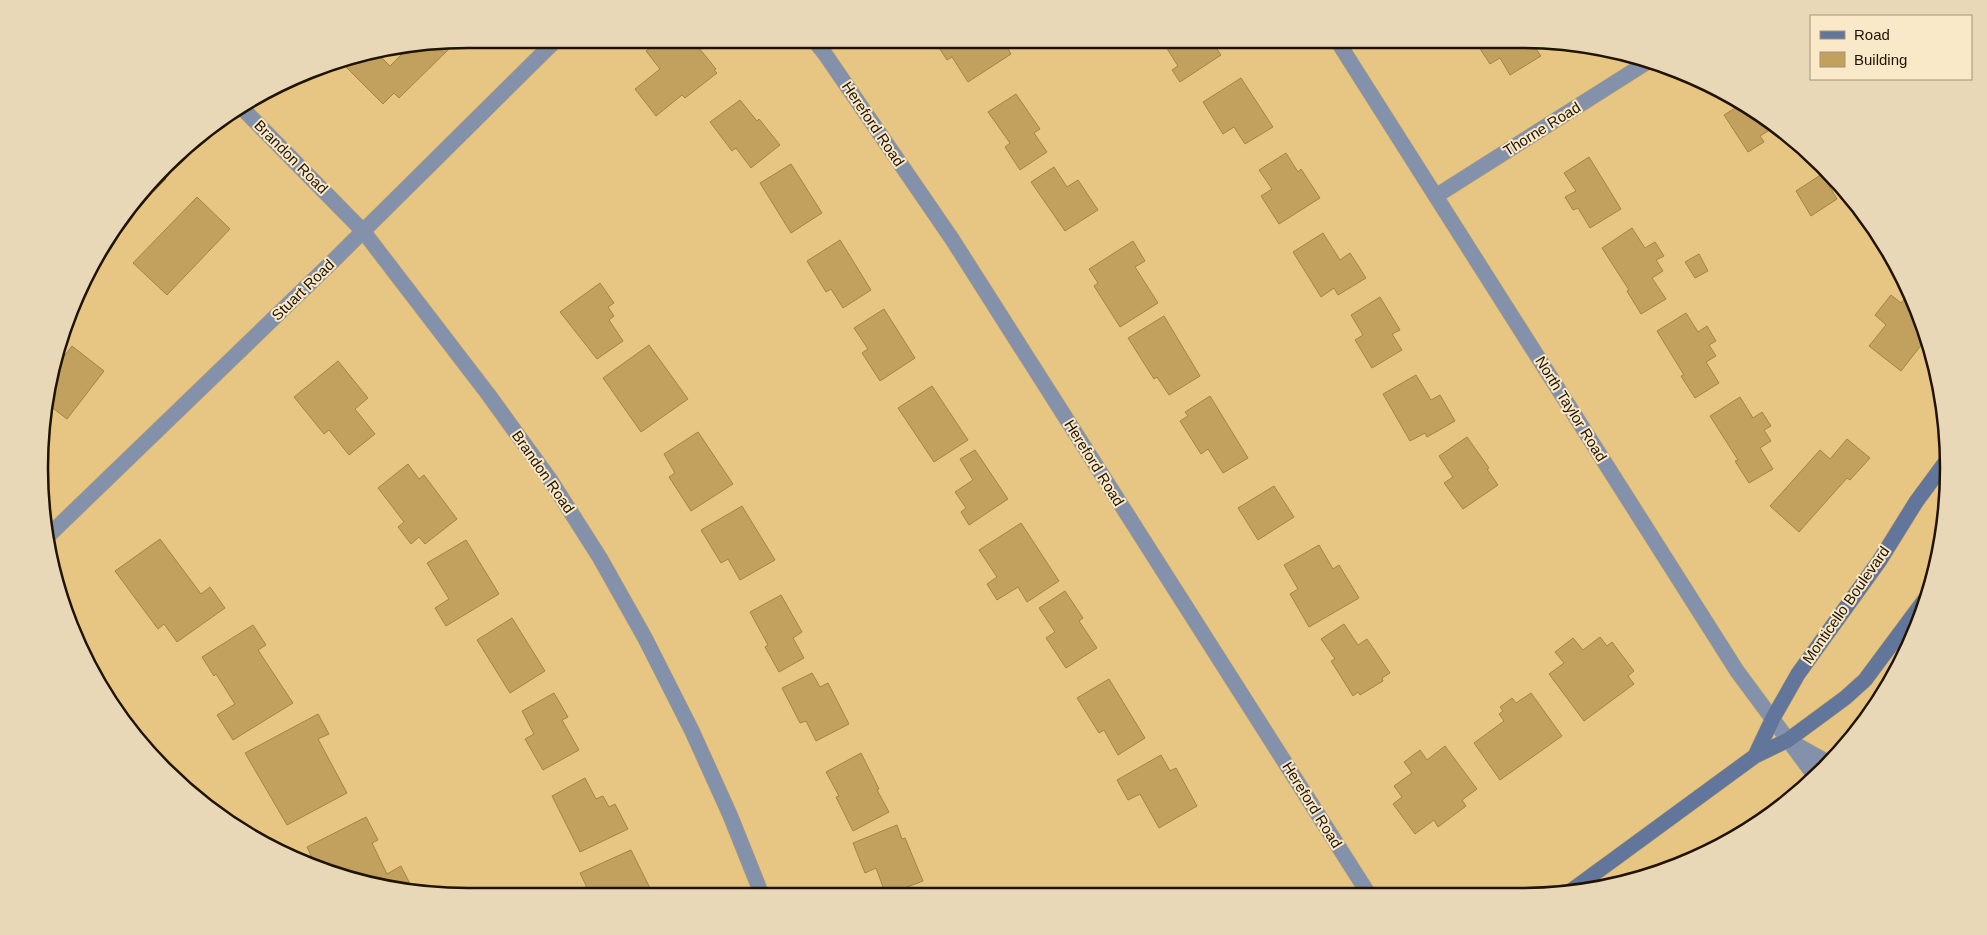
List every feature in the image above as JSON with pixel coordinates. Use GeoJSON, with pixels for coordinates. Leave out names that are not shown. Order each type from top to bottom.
{"type":"FeatureCollection","features":[{"type":"Feature","properties":{"kind":"main road","name":"Monticello Boulevard"},"geometry":{"type":"LineString","coordinates":[[1755,756],[1772,718],[1811,654],[1880,560],[1916,502],[1940,471]]}},
{"type":"Feature","properties":{"kind":"main road","name":"Monticello Boulevard"},"geometry":{"type":"LineString","coordinates":[[1582,882],[1755,756],[1788,740],[1845,698],[1865,680],[1912,617]]}},
{"type":"Feature","properties":{"kind":"street","name":"Stuart Road"},"geometry":{"type":"LineString","coordinates":[[53,531],[363,231],[548,48]]}},
{"type":"Feature","properties":{"kind":"street","name":"Hereford Road"},"geometry":{"type":"LineString","coordinates":[[820,48],[952,239],[1365,888]]}},
{"type":"Feature","properties":{"kind":"street","name":"North Taylor Road"},"geometry":{"type":"LineString","coordinates":[[1342,48],[1732,663],[1810,769]]}},
{"type":"Feature","properties":{"kind":"street","name":"Thorne Road"},"geometry":{"type":"LineString","coordinates":[[1436,196],[1641,66]]}},
{"type":"Feature","properties":{"kind":"street","name":"Brandon Road"},"geometry":{"type":"LineString","coordinates":[[245,111],[363,231],[540,465],[600,558],[645,638],[692,732],[730,815],[759,888]]}},
{"type":"Feature","properties":{"kind":"street"},"geometry":{"type":"LineString","coordinates":[[1788,740],[1821,759]]}},
{"type":"Feature","properties":{"kind":"building"},"geometry":{"type":"Polygon","coordinates":[[[450,48],[399,98],[394,93],[383,104],[345,66],[381,57],[390,66],[403,53],[450,48]]]}},
{"type":"Feature","properties":{"kind":"building"},"geometry":{"type":"Polygon","coordinates":[[[650,48],[699,48],[716,69],[714,70],[717,73],[685,98],[682,95],[656,116],[635,89],[660,69],[646,51],[650,48]]]}},
{"type":"Feature","properties":{"kind":"building"},"geometry":{"type":"Polygon","coordinates":[[[939,48],[1007,48],[1011,54],[968,82],[952,57],[947,60],[939,48]]]}},
{"type":"Feature","properties":{"kind":"building"},"geometry":{"type":"Polygon","coordinates":[[[1167,48],[1216,48],[1221,55],[1180,82],[1172,70],[1178,66],[1167,48]]]}},
{"type":"Feature","properties":{"kind":"building"},"geometry":{"type":"Polygon","coordinates":[[[1480,48],[1537,48],[1536,49],[1541,56],[1510,75],[1500,58],[1490,64],[1480,48]]]}},
{"type":"Feature","properties":{"kind":"building"},"geometry":{"type":"Polygon","coordinates":[[[1241,78],[1273,127],[1245,144],[1234,127],[1223,134],[1203,102],[1241,78]]]}},
{"type":"Feature","properties":{"kind":"building"},"geometry":{"type":"Polygon","coordinates":[[[1016,94],[1040,129],[1034,133],[1047,152],[1020,170],[1005,147],[1010,143],[988,112],[1016,94]]]}},
{"type":"Feature","properties":{"kind":"building"},"geometry":{"type":"Polygon","coordinates":[[[740,100],[757,121],[759,119],[780,145],[751,168],[736,148],[732,151],[710,122],[740,100]]]}},
{"type":"Feature","properties":{"kind":"building"},"geometry":{"type":"Polygon","coordinates":[[[1736,108],[1753,118],[1770,130],[1760,136],[1764,142],[1748,152],[1724,115],[1736,108]]]}},
{"type":"Feature","properties":{"kind":"building"},"geometry":{"type":"Polygon","coordinates":[[[1286,153],[1298,172],[1301,169],[1320,198],[1279,224],[1261,196],[1272,189],[1259,170],[1286,153]]]}},
{"type":"Feature","properties":{"kind":"building"},"geometry":{"type":"Polygon","coordinates":[[[1589,157],[1621,209],[1590,228],[1578,208],[1573,210],[1565,197],[1576,191],[1564,173],[1589,157]]]}},
{"type":"Feature","properties":{"kind":"building"},"geometry":{"type":"Polygon","coordinates":[[[791,164],[822,213],[791,233],[760,183],[791,164]]]}},
{"type":"Feature","properties":{"kind":"building"},"geometry":{"type":"Polygon","coordinates":[[[1054,167],[1067,187],[1078,180],[1098,210],[1065,231],[1031,182],[1054,167]]]}},
{"type":"Feature","properties":{"kind":"building"},"geometry":{"type":"Polygon","coordinates":[[[1820,175],[1837,199],[1811,216],[1796,191],[1820,175]]]}},
{"type":"Feature","properties":{"kind":"building"},"geometry":{"type":"Polygon","coordinates":[[[165,178],[166,179],[135,210],[165,178]]]}},
{"type":"Feature","properties":{"kind":"building"},"geometry":{"type":"Polygon","coordinates":[[[197,197],[230,229],[167,295],[133,263],[197,197]]]}},
{"type":"Feature","properties":{"kind":"building"},"geometry":{"type":"Polygon","coordinates":[[[1632,228],[1645,248],[1655,242],[1664,256],[1656,260],[1663,271],[1652,278],[1666,299],[1641,314],[1627,291],[1629,290],[1602,248],[1632,228]]]}},
{"type":"Feature","properties":{"kind":"building"},"geometry":{"type":"Polygon","coordinates":[[[1323,233],[1340,260],[1350,253],[1366,278],[1338,295],[1334,288],[1321,297],[1293,252],[1323,233]]]}},
{"type":"Feature","properties":{"kind":"building"},"geometry":{"type":"Polygon","coordinates":[[[840,240],[871,290],[843,308],[831,289],[826,292],[807,261],[840,240]]]}},
{"type":"Feature","properties":{"kind":"building"},"geometry":{"type":"Polygon","coordinates":[[[1133,241],[1145,261],[1135,267],[1158,303],[1120,327],[1094,286],[1098,283],[1089,269],[1133,241]]]}},
{"type":"Feature","properties":{"kind":"building"},"geometry":{"type":"Polygon","coordinates":[[[1699,254],[1708,271],[1695,278],[1685,262],[1699,254]]]}},
{"type":"Feature","properties":{"kind":"building"},"geometry":{"type":"Polygon","coordinates":[[[600,283],[614,303],[608,307],[614,316],[609,320],[623,341],[597,359],[560,312],[600,283]]]}},
{"type":"Feature","properties":{"kind":"building"},"geometry":{"type":"Polygon","coordinates":[[[1891,295],[1901,303],[1904,299],[1921,345],[1901,371],[1869,346],[1886,325],[1875,315],[1891,295]]]}},
{"type":"Feature","properties":{"kind":"building"},"geometry":{"type":"Polygon","coordinates":[[[1380,297],[1400,330],[1392,334],[1402,350],[1372,368],[1355,340],[1363,335],[1351,315],[1380,297]]]}},
{"type":"Feature","properties":{"kind":"building"},"geometry":{"type":"Polygon","coordinates":[[[884,309],[915,358],[880,381],[862,353],[868,349],[854,328],[884,309]]]}},
{"type":"Feature","properties":{"kind":"building"},"geometry":{"type":"Polygon","coordinates":[[[1686,313],[1698,332],[1707,326],[1716,341],[1709,345],[1716,356],[1706,362],[1719,383],[1695,398],[1681,376],[1684,375],[1657,331],[1686,313]]]}},
{"type":"Feature","properties":{"kind":"building"},"geometry":{"type":"Polygon","coordinates":[[[1164,316],[1200,376],[1169,395],[1157,377],[1154,379],[1128,338],[1164,316]]]}},
{"type":"Feature","properties":{"kind":"building"},"geometry":{"type":"Polygon","coordinates":[[[649,345],[688,399],[641,432],[603,378],[649,345]]]}},
{"type":"Feature","properties":{"kind":"building"},"geometry":{"type":"Polygon","coordinates":[[[72,346],[104,371],[67,419],[52,407],[62,359],[72,346]]]}},
{"type":"Feature","properties":{"kind":"building"},"geometry":{"type":"Polygon","coordinates":[[[338,361],[368,398],[355,409],[375,434],[349,455],[329,430],[324,434],[294,397],[338,361]]]}},
{"type":"Feature","properties":{"kind":"building"},"geometry":{"type":"Polygon","coordinates":[[[1416,375],[1431,400],[1440,395],[1455,421],[1427,437],[1425,433],[1410,441],[1383,394],[1416,375]]]}},
{"type":"Feature","properties":{"kind":"building"},"geometry":{"type":"Polygon","coordinates":[[[932,386],[968,440],[934,462],[898,408],[932,386]]]}},
{"type":"Feature","properties":{"kind":"building"},"geometry":{"type":"Polygon","coordinates":[[[1210,396],[1248,458],[1223,473],[1208,449],[1201,454],[1180,421],[1188,416],[1185,412],[1210,396]]]}},
{"type":"Feature","properties":{"kind":"building"},"geometry":{"type":"Polygon","coordinates":[[[1740,397],[1753,418],[1762,412],[1771,426],[1764,430],[1771,441],[1760,448],[1773,469],[1749,483],[1735,461],[1738,460],[1710,416],[1740,397]]]}},
{"type":"Feature","properties":{"kind":"building"},"geometry":{"type":"Polygon","coordinates":[[[698,432],[733,484],[691,511],[669,477],[675,473],[664,454],[698,432]]]}},
{"type":"Feature","properties":{"kind":"building"},"geometry":{"type":"Polygon","coordinates":[[[1467,437],[1489,468],[1487,469],[1498,485],[1463,509],[1444,483],[1453,477],[1439,456],[1467,437]]]}},
{"type":"Feature","properties":{"kind":"building"},"geometry":{"type":"Polygon","coordinates":[[[1847,439],[1870,458],[1850,480],[1847,478],[1799,532],[1770,506],[1820,450],[1830,459],[1847,439]]]}},
{"type":"Feature","properties":{"kind":"building"},"geometry":{"type":"Polygon","coordinates":[[[975,450],[1008,499],[969,525],[961,512],[966,508],[955,492],[973,480],[960,459],[975,450]]]}},
{"type":"Feature","properties":{"kind":"building"},"geometry":{"type":"Polygon","coordinates":[[[408,464],[419,479],[424,475],[457,519],[425,544],[419,537],[411,544],[398,527],[404,522],[378,488],[408,464]]]}},
{"type":"Feature","properties":{"kind":"building"},"geometry":{"type":"Polygon","coordinates":[[[1274,486],[1294,517],[1258,540],[1238,508],[1274,486]]]}},
{"type":"Feature","properties":{"kind":"building"},"geometry":{"type":"Polygon","coordinates":[[[742,506],[775,560],[740,580],[728,559],[721,563],[701,530],[742,506]]]}},
{"type":"Feature","properties":{"kind":"building"},"geometry":{"type":"Polygon","coordinates":[[[1021,523],[1059,581],[1027,602],[1018,587],[997,600],[987,584],[997,577],[979,550],[1021,523]]]}},
{"type":"Feature","properties":{"kind":"building"},"geometry":{"type":"Polygon","coordinates":[[[160,539],[201,594],[210,587],[225,608],[177,642],[164,624],[158,629],[115,571],[160,539]]]}},
{"type":"Feature","properties":{"kind":"building"},"geometry":{"type":"Polygon","coordinates":[[[466,540],[499,594],[446,626],[435,608],[449,599],[427,563],[466,540]]]}},
{"type":"Feature","properties":{"kind":"building"},"geometry":{"type":"Polygon","coordinates":[[[1319,545],[1333,569],[1339,565],[1359,598],[1309,627],[1290,594],[1298,589],[1284,565],[1319,545]]]}},
{"type":"Feature","properties":{"kind":"building"},"geometry":{"type":"Polygon","coordinates":[[[1065,591],[1083,618],[1079,621],[1097,648],[1066,668],[1046,638],[1055,632],[1039,608],[1065,591]]]}},
{"type":"Feature","properties":{"kind":"building"},"geometry":{"type":"Polygon","coordinates":[[[781,595],[802,632],[793,638],[804,658],[779,672],[765,647],[768,645],[750,612],[781,595]]]}},
{"type":"Feature","properties":{"kind":"building"},"geometry":{"type":"Polygon","coordinates":[[[512,618],[545,671],[510,693],[477,640],[512,618]]]}},
{"type":"Feature","properties":{"kind":"building"},"geometry":{"type":"Polygon","coordinates":[[[1344,624],[1358,645],[1367,639],[1390,673],[1382,678],[1383,681],[1360,695],[1358,692],[1353,696],[1331,661],[1335,659],[1321,639],[1344,624]]]}},
{"type":"Feature","properties":{"kind":"building"},"geometry":{"type":"Polygon","coordinates":[[[253,625],[266,645],[258,650],[293,703],[233,740],[217,715],[235,704],[216,674],[214,676],[202,657],[253,625]]]}},
{"type":"Feature","properties":{"kind":"building"},"geometry":{"type":"Polygon","coordinates":[[[1600,637],[1607,646],[1612,642],[1634,671],[1628,676],[1634,684],[1584,721],[1549,674],[1564,663],[1555,652],[1573,638],[1583,650],[1600,637]]]}},
{"type":"Feature","properties":{"kind":"building"},"geometry":{"type":"Polygon","coordinates":[[[812,673],[820,687],[828,683],[849,724],[816,741],[806,721],[800,723],[782,688],[812,673]]]}},
{"type":"Feature","properties":{"kind":"building"},"geometry":{"type":"Polygon","coordinates":[[[1109,679],[1145,738],[1118,755],[1104,730],[1099,733],[1077,698],[1109,679]]]}},
{"type":"Feature","properties":{"kind":"building"},"geometry":{"type":"Polygon","coordinates":[[[554,693],[568,717],[562,720],[579,750],[543,770],[525,739],[534,734],[522,711],[554,693]]]}},
{"type":"Feature","properties":{"kind":"building"},"geometry":{"type":"Polygon","coordinates":[[[1531,693],[1562,736],[1500,780],[1474,743],[1504,721],[1499,714],[1503,711],[1500,707],[1512,698],[1516,703],[1531,693]]]}},
{"type":"Feature","properties":{"kind":"building"},"geometry":{"type":"Polygon","coordinates":[[[318,714],[329,734],[318,739],[347,793],[287,825],[245,753],[318,714]]]}},
{"type":"Feature","properties":{"kind":"building"},"geometry":{"type":"Polygon","coordinates":[[[1445,746],[1477,789],[1462,800],[1466,806],[1438,827],[1434,820],[1415,834],[1393,804],[1402,797],[1394,786],[1412,773],[1404,762],[1420,750],[1427,760],[1445,746]]]}},
{"type":"Feature","properties":{"kind":"building"},"geometry":{"type":"Polygon","coordinates":[[[861,753],[889,812],[853,831],[836,797],[839,796],[826,772],[861,753]]]}},
{"type":"Feature","properties":{"kind":"building"},"geometry":{"type":"Polygon","coordinates":[[[1161,755],[1170,771],[1176,768],[1197,806],[1159,828],[1140,794],[1128,800],[1117,780],[1161,755]]]}},
{"type":"Feature","properties":{"kind":"building"},"geometry":{"type":"Polygon","coordinates":[[[585,778],[596,799],[603,796],[609,807],[615,804],[628,829],[580,852],[552,796],[585,778]]]}},
{"type":"Feature","properties":{"kind":"building"},"geometry":{"type":"Polygon","coordinates":[[[366,817],[378,840],[372,843],[387,874],[401,866],[410,883],[359,873],[332,865],[312,858],[307,847],[366,817]]]}},
{"type":"Feature","properties":{"kind":"building"},"geometry":{"type":"Polygon","coordinates":[[[897,825],[902,839],[905,838],[923,881],[904,888],[883,888],[876,868],[865,873],[853,843],[897,825]]]}},
{"type":"Feature","properties":{"kind":"building"},"geometry":{"type":"Polygon","coordinates":[[[631,850],[650,888],[587,888],[580,873],[631,850]]]}}]}
